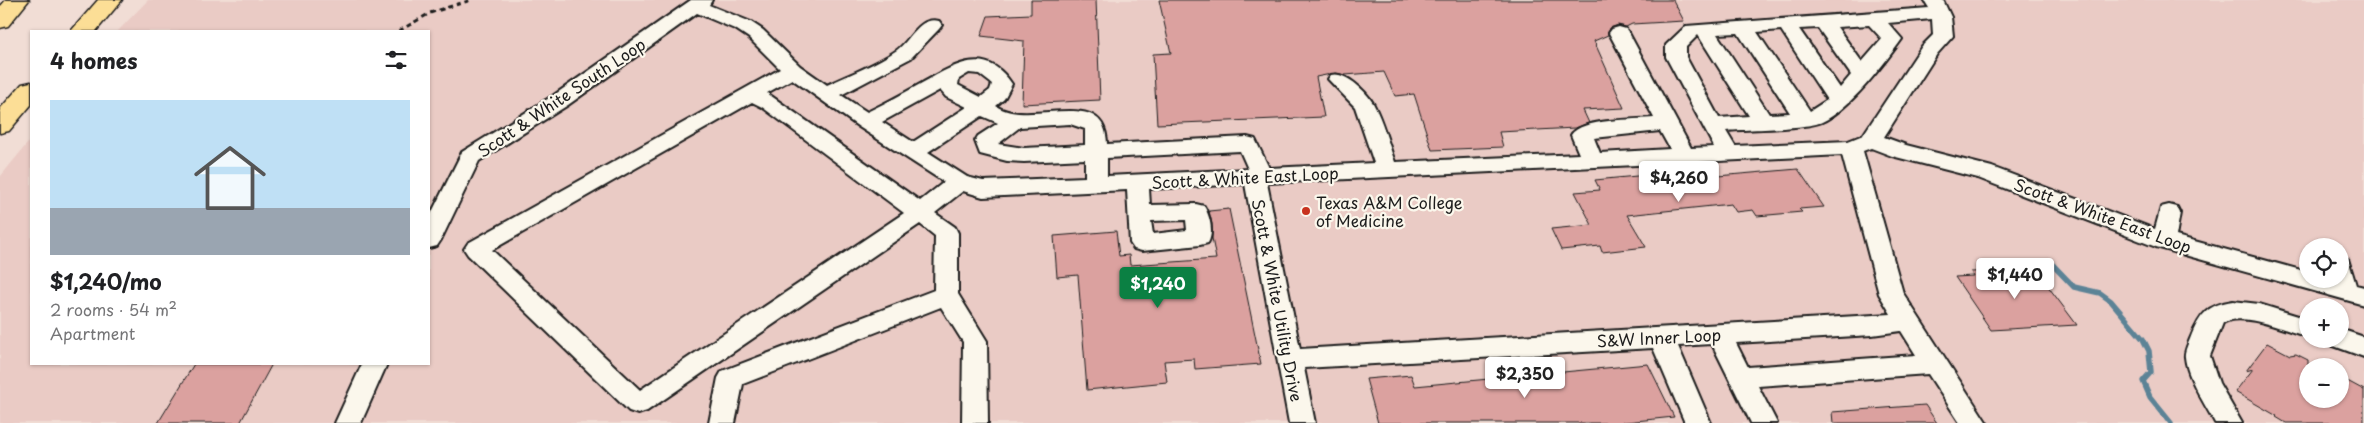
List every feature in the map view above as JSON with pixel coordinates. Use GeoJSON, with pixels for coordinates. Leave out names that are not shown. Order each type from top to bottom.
{"type":"FeatureCollection","features":[{"type":"Feature","properties":{"kind":"main road"},"geometry":{"type":"LineString","coordinates":[[0,21],[18,0]]}},
{"type":"Feature","properties":{"kind":"main road"},"geometry":{"type":"LineString","coordinates":[[84,30],[111,0]]}},
{"type":"Feature","properties":{"kind":"main road"},"geometry":{"type":"LineString","coordinates":[[0,125],[30,91]]}},
{"type":"Feature","properties":{"kind":"lane","name":"Scott & White East Loop"},"geometry":{"type":"LineString","coordinates":[[700,3],[750,30],[793,70],[866,122],[959,182],[982,189],[1728,154],[1861,144],[1971,160],[1993,175],[2164,241],[2343,289]]}},
{"type":"Feature","properties":{"kind":"lane","name":"Scott & White South Loop"},"geometry":{"type":"LineString","coordinates":[[430,238],[470,157],[561,100],[700,3]]}},
{"type":"Feature","properties":{"kind":"lane"},"geometry":{"type":"LineString","coordinates":[[1728,154],[1676,57],[1676,45],[1684,36],[1693,30],[1874,19],[1931,9]]}},
{"type":"Feature","properties":{"kind":"lane"},"geometry":{"type":"LineString","coordinates":[[1712,125],[1814,118],[1838,101],[1892,39],[1931,9]]}},
{"type":"Feature","properties":{"kind":"lane"},"geometry":{"type":"LineString","coordinates":[[1931,9],[1943,21],[1943,36],[1929,50],[1861,144],[1891,294],[1934,364],[1974,423]]}},
{"type":"Feature","properties":{"kind":"lane"},"geometry":{"type":"LineString","coordinates":[[1874,19],[1892,39]]}},
{"type":"Feature","properties":{"kind":"lane"},"geometry":{"type":"LineString","coordinates":[[1823,22],[1862,75]]}},
{"type":"Feature","properties":{"kind":"lane"},"geometry":{"type":"LineString","coordinates":[[1786,24],[1838,101]]}},
{"type":"Feature","properties":{"kind":"lane"},"geometry":{"type":"LineString","coordinates":[[826,94],[904,54],[932,25]]}},
{"type":"Feature","properties":{"kind":"lane"},"geometry":{"type":"LineString","coordinates":[[1743,26],[1805,119]]}},
{"type":"Feature","properties":{"kind":"lane"},"geometry":{"type":"LineString","coordinates":[[1704,29],[1763,122]]}},
{"type":"Feature","properties":{"kind":"lane"},"geometry":{"type":"LineString","coordinates":[[1619,33],[1684,156]]}},
{"type":"Feature","properties":{"kind":"lane"},"geometry":{"type":"LineString","coordinates":[[866,122],[950,74],[974,66],[995,74],[1002,84],[1001,90],[993,100],[913,152]]}},
{"type":"Feature","properties":{"kind":"lane"},"geometry":{"type":"LineString","coordinates":[[793,70],[476,249],[638,404],[920,213],[959,182]]}},
{"type":"Feature","properties":{"kind":"lane"},"geometry":{"type":"LineString","coordinates":[[950,74],[948,86],[953,92],[982,106],[997,117],[1015,121],[1081,118],[1088,120],[1094,125],[1096,131],[1096,184]]}},
{"type":"Feature","properties":{"kind":"lane"},"geometry":{"type":"LineString","coordinates":[[1338,79],[1364,105],[1387,170]]}},
{"type":"Feature","properties":{"kind":"lane"},"geometry":{"type":"LineString","coordinates":[[751,93],[769,102],[947,233],[946,295],[975,341],[975,423]]}},
{"type":"Feature","properties":{"kind":"lane"},"geometry":{"type":"LineString","coordinates":[[1015,121],[986,141],[988,149],[1014,155],[1095,153]]}},
{"type":"Feature","properties":{"kind":"lane"},"geometry":{"type":"LineString","coordinates":[[1592,160],[1582,135],[1594,130],[1667,124]]}},
{"type":"Feature","properties":{"kind":"lane","name":"Scott & White Utility Drive"},"geometry":{"type":"LineString","coordinates":[[1095,153],[1247,144],[1259,176],[1302,423]]}},
{"type":"Feature","properties":{"kind":"lane"},"geometry":{"type":"LineString","coordinates":[[1137,182],[1139,213]]}},
{"type":"Feature","properties":{"kind":"lane"},"geometry":{"type":"LineString","coordinates":[[2164,241],[2169,213]]}},
{"type":"Feature","properties":{"kind":"lane"},"geometry":{"type":"LineString","coordinates":[[722,423],[731,378],[946,295]]}},
{"type":"Feature","properties":{"kind":"lane"},"geometry":{"type":"LineString","coordinates":[[2229,423],[2207,385],[2196,356],[2214,318],[2225,310],[2241,309],[2299,325]]}},
{"type":"Feature","properties":{"kind":"lane","name":"S&W Inner Loop"},"geometry":{"type":"LineString","coordinates":[[1290,359],[1872,326],[1908,321]]}},
{"type":"Feature","properties":{"kind":"lane"},"geometry":{"type":"LineString","coordinates":[[1719,334],[1742,376],[1764,423]]}},
{"type":"Feature","properties":{"kind":"lane"},"geometry":{"type":"LineString","coordinates":[[1661,337],[1698,423]]}},
{"type":"Feature","properties":{"kind":"lane"},"geometry":{"type":"LineString","coordinates":[[2349,341],[2364,347]]}},
{"type":"Feature","properties":{"kind":"lane"},"geometry":{"type":"LineString","coordinates":[[1742,376],[1934,364]]}},
{"type":"Feature","properties":{"kind":"lane"},"geometry":{"type":"LineString","coordinates":[[348,423],[374,365]]}},
{"type":"Feature","properties":{"kind":"path"},"geometry":{"type":"LineString","coordinates":[[400,30],[413,21],[430,13],[471,0]]}},
{"type":"Feature","properties":{"kind":"shaded area"},"geometry":{"type":"Polygon","coordinates":[[[148,0],[2364,0],[2364,423],[0,423],[0,177],[30,140],[30,365],[430,365],[430,30],[119,30],[148,0]]]}},
{"type":"Feature","properties":{"kind":"building"},"geometry":{"type":"Polygon","coordinates":[[[1031,0],[1096,0],[1100,100],[1022,104],[1024,41],[981,36],[988,16],[1031,14],[1031,0]]]}},
{"type":"Feature","properties":{"kind":"building"},"geometry":{"type":"Polygon","coordinates":[[[1159,0],[1673,0],[1684,21],[1632,24],[1626,27],[1618,25],[1610,28],[1608,35],[1594,41],[1624,108],[1583,110],[1589,123],[1575,128],[1499,132],[1503,147],[1432,150],[1414,94],[1395,96],[1384,72],[1345,75],[1336,73],[1316,77],[1324,117],[1157,124],[1153,54],[1171,53],[1159,0]]]}},
{"type":"Feature","properties":{"kind":"building"},"geometry":{"type":"Polygon","coordinates":[[[1798,169],[1824,207],[1799,209],[1802,212],[1757,216],[1753,210],[1736,212],[1731,204],[1627,215],[1646,247],[1602,252],[1600,246],[1561,250],[1551,229],[1592,225],[1575,192],[1600,190],[1595,180],[1679,172],[1683,179],[1798,169]]]}},
{"type":"Feature","properties":{"kind":"building"},"geometry":{"type":"Polygon","coordinates":[[[1229,209],[1261,364],[1195,369],[1194,359],[1164,361],[1167,382],[1087,390],[1078,275],[1057,277],[1054,236],[1116,231],[1119,256],[1129,255],[1130,265],[1216,259],[1209,211],[1229,209]]]}},
{"type":"Feature","properties":{"kind":"building"},"geometry":{"type":"Polygon","coordinates":[[[2035,269],[2077,325],[1991,330],[1955,277],[1973,276],[1971,272],[2035,269]]]}},
{"type":"Feature","properties":{"kind":"building"},"geometry":{"type":"Polygon","coordinates":[[[2267,343],[2290,355],[2296,354],[2304,358],[2299,358],[2299,408],[2349,408],[2349,382],[2364,390],[2364,423],[2286,423],[2235,392],[2253,369],[2246,371],[2267,343]]]}},
{"type":"Feature","properties":{"kind":"building"},"geometry":{"type":"Polygon","coordinates":[[[1648,364],[1674,417],[1616,423],[1378,423],[1366,379],[1411,375],[1415,386],[1648,364]]]}},
{"type":"Feature","properties":{"kind":"building"},"geometry":{"type":"Polygon","coordinates":[[[193,365],[271,365],[240,423],[158,423],[193,365]]]}},
{"type":"Feature","properties":{"kind":"building"},"geometry":{"type":"Polygon","coordinates":[[[1925,405],[1937,423],[1833,423],[1832,412],[1925,405]]]}},
{"type":"Feature","properties":{"kind":"waterway"},"geometry":{"type":"LineString","coordinates":[[2050,262],[2074,287],[2100,293],[2111,301],[2143,339],[2149,351],[2151,372],[2143,381],[2150,397],[2171,423]]}},
{"type":"Feature","properties":{"kind":"place","name":"Texas A&M College of Medicine"},"geometry":{"type":"Point","coordinates":[1306,211]}}]}
